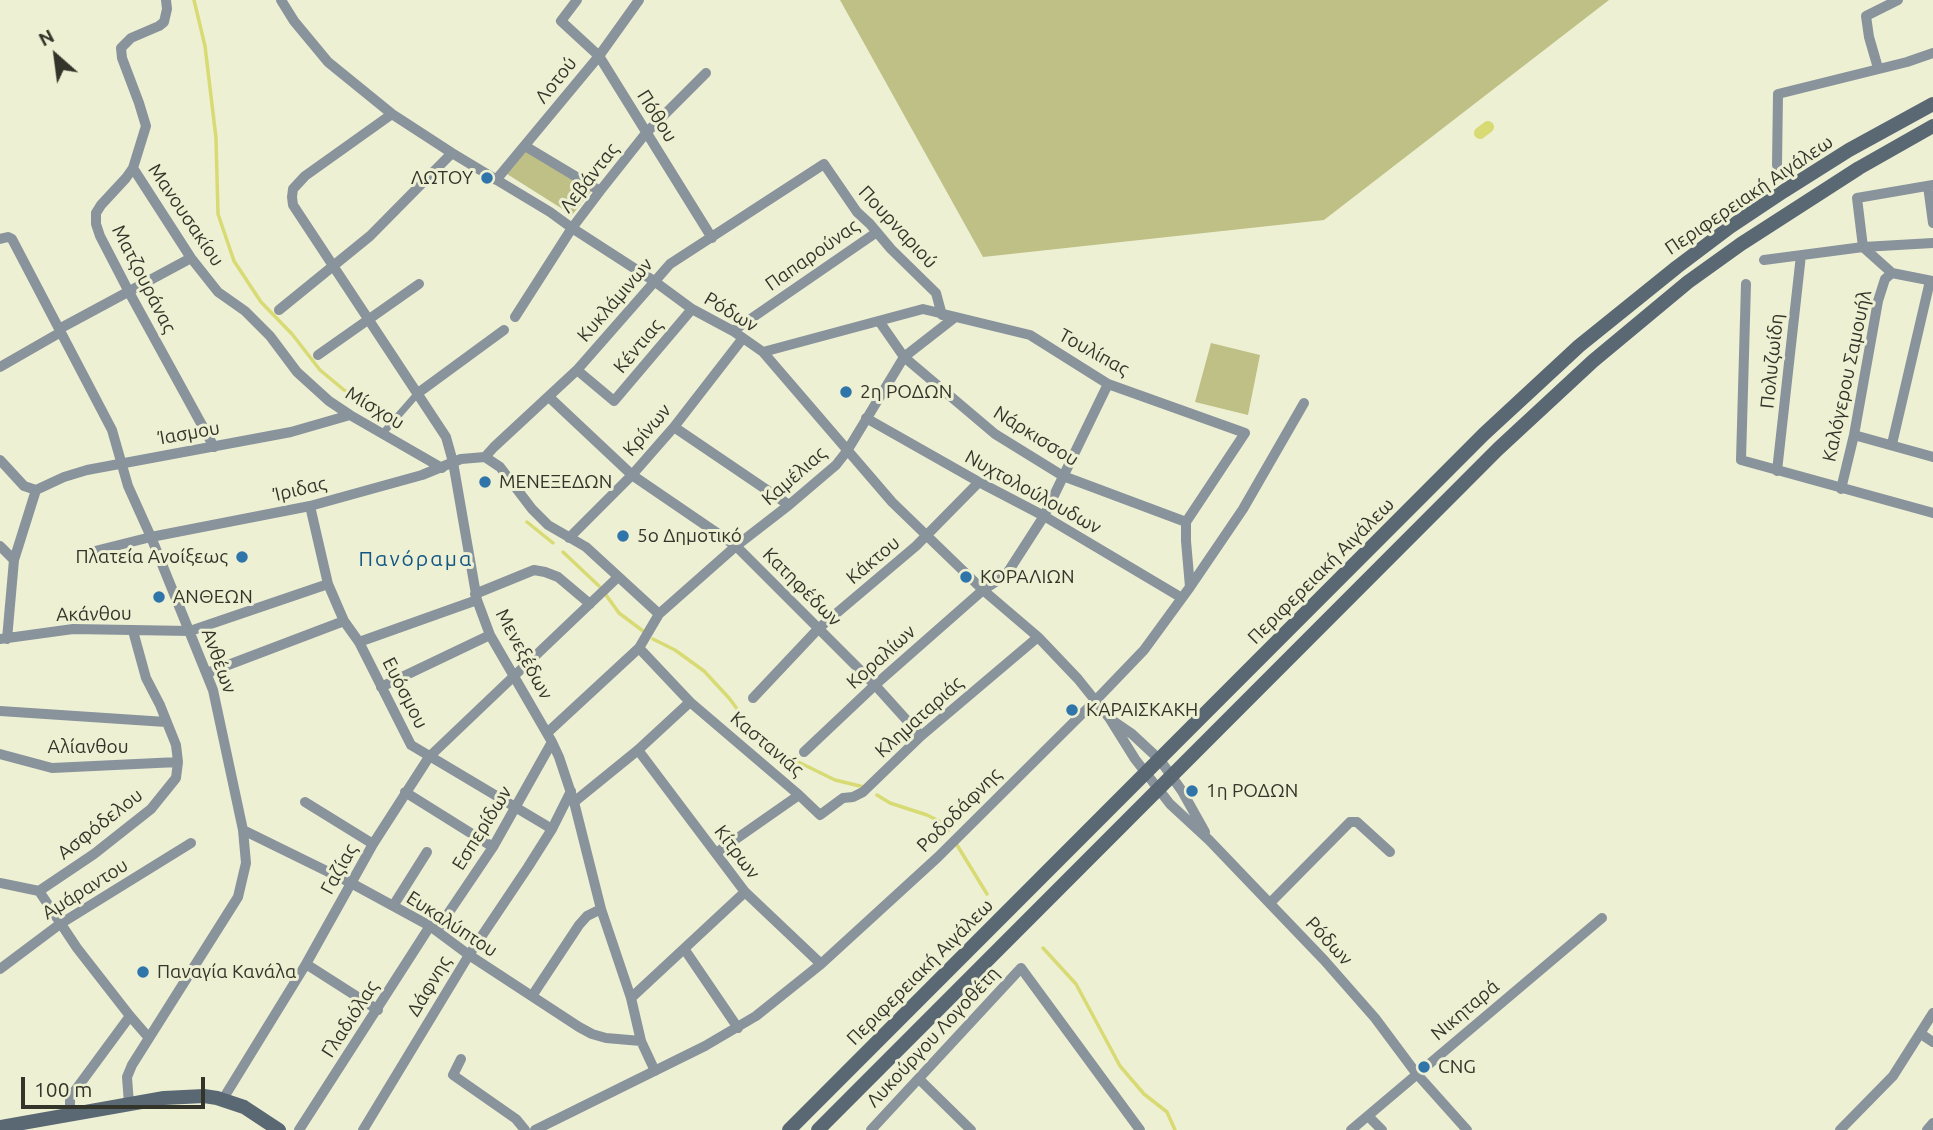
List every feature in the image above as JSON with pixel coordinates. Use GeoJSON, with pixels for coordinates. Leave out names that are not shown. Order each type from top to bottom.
{"type":"FeatureCollection","features":[{"type":"Feature","properties":{"kind":"main road","name":"Περιφερειακή Αιγάλεω"},"geometry":{"type":"LineString","coordinates":[[789,1130],[1484,434],[1579,346],[1730,227],[1849,150],[1933,104]]}},
{"type":"Feature","properties":{"kind":"main road","name":"Περιφερειακή Αιγάλεω"},"geometry":{"type":"LineString","coordinates":[[818,1130],[1498,449],[1593,361],[1688,282],[1741,244],[1859,168],[1933,126]]}},
{"type":"Feature","properties":{"kind":"main road"},"geometry":{"type":"LineString","coordinates":[[0,1127],[129,1104],[204,1096],[223,1099],[244,1107],[279,1130]]}},
{"type":"Feature","properties":{"kind":"street","name":"Ρόδων"},"geometry":{"type":"LineString","coordinates":[[281,0],[294,21],[328,62],[392,114],[550,212],[692,309],[733,331],[763,352],[892,502],[983,590],[1038,637],[1096,700],[1135,759],[1170,804],[1209,839],[1360,1000],[1416,1073],[1467,1130]]}},
{"type":"Feature","properties":{"kind":"street","name":"Πόθου"},"geometry":{"type":"LineString","coordinates":[[577,0],[561,21],[598,56],[712,239]]}},
{"type":"Feature","properties":{"kind":"street","name":"Λοτού"},"geometry":{"type":"LineString","coordinates":[[496,180],[598,56],[639,0]]}},
{"type":"Feature","properties":{"kind":"street"},"geometry":{"type":"LineString","coordinates":[[1878,68],[1866,16],[1898,0]]}},
{"type":"Feature","properties":{"kind":"street","name":"Ματζουράνας"},"geometry":{"type":"LineString","coordinates":[[167,5],[164,22],[131,38],[121,48],[146,126],[133,168],[101,205],[96,213],[96,224],[129,292],[214,447]]}},
{"type":"Feature","properties":{"kind":"street"},"geometry":{"type":"LineString","coordinates":[[1777,165],[1778,94],[1933,53]]}},
{"type":"Feature","properties":{"kind":"street","name":"Λεβάντας"},"geometry":{"type":"LineString","coordinates":[[515,317],[572,228],[600,191],[646,133],[706,73]]}},
{"type":"Feature","properties":{"kind":"street","name":"Μενεξέδων"},"geometry":{"type":"LineString","coordinates":[[392,114],[304,176],[293,189],[293,205],[446,437],[453,462],[476,597],[490,635],[550,737],[571,791],[601,909],[631,998],[641,1041],[655,1071]]}},
{"type":"Feature","properties":{"kind":"street"},"geometry":{"type":"LineString","coordinates":[[525,145],[600,191]]}},
{"type":"Feature","properties":{"kind":"street"},"geometry":{"type":"LineString","coordinates":[[279,310],[370,236],[452,153]]}},
{"type":"Feature","properties":{"kind":"street","name":"Κυκλάμινων"},"geometry":{"type":"LineString","coordinates":[[485,457],[578,370],[670,264],[824,164]]}},
{"type":"Feature","properties":{"kind":"street","name":"Πουρναριού"},"geometry":{"type":"LineString","coordinates":[[824,164],[857,212],[936,293],[942,315]]}},
{"type":"Feature","properties":{"kind":"street","name":"Μανουσακίου"},"geometry":{"type":"LineString","coordinates":[[133,168],[191,258],[218,292],[245,310],[270,336],[297,372]]}},
{"type":"Feature","properties":{"kind":"street"},"geometry":{"type":"LineString","coordinates":[[1892,444],[1932,281],[1892,273],[1863,247],[1857,198],[1930,186],[1933,218]]}},
{"type":"Feature","properties":{"kind":"street","name":"Παπαρούνας"},"geometry":{"type":"LineString","coordinates":[[733,331],[877,232]]}},
{"type":"Feature","properties":{"kind":"street","name":"Ανθέων"},"geometry":{"type":"LineString","coordinates":[[4,238],[12,239],[112,430],[128,486],[207,673],[218,708],[243,830],[246,863],[238,897],[132,1065],[128,1077],[129,1104]]}},
{"type":"Feature","properties":{"kind":"street"},"geometry":{"type":"LineString","coordinates":[[1764,260],[1863,247],[1933,243]]}},
{"type":"Feature","properties":{"kind":"street","name":"Πολυζωίδη"},"geometry":{"type":"LineString","coordinates":[[1777,471],[1801,255]]}},
{"type":"Feature","properties":{"kind":"street"},"geometry":{"type":"LineString","coordinates":[[0,367],[60,330],[191,258]]}},
{"type":"Feature","properties":{"kind":"street","name":"Καλόγερου Σαμουήλ"},"geometry":{"type":"LineString","coordinates":[[1841,489],[1854,435],[1878,302],[1885,279],[1892,273]]}},
{"type":"Feature","properties":{"kind":"street"},"geometry":{"type":"LineString","coordinates":[[318,355],[419,284]]}},
{"type":"Feature","properties":{"kind":"street"},"geometry":{"type":"LineString","coordinates":[[1746,284],[1741,460],[1933,513]]}},
{"type":"Feature","properties":{"kind":"street","name":"Κέντιας"},"geometry":{"type":"LineString","coordinates":[[578,370],[614,401],[692,309]]}},
{"type":"Feature","properties":{"kind":"street","name":"Τουλίπας"},"geometry":{"type":"LineString","coordinates":[[879,321],[923,309],[1030,335],[1108,384],[1245,433],[1186,522]]}},
{"type":"Feature","properties":{"kind":"street","name":"Καμέλιας"},"geometry":{"type":"LineString","coordinates":[[550,737],[639,648],[659,614],[836,464],[847,452],[904,357],[954,318]]}},
{"type":"Feature","properties":{"kind":"street"},"geometry":{"type":"LineString","coordinates":[[763,352],[879,321]]}},
{"type":"Feature","properties":{"kind":"street","name":"Νάρκισσου"},"geometry":{"type":"LineString","coordinates":[[879,321],[904,357],[995,434],[1063,477],[1186,522]]}},
{"type":"Feature","properties":{"kind":"street"},"geometry":{"type":"LineString","coordinates":[[383,433],[418,393],[504,330]]}},
{"type":"Feature","properties":{"kind":"street","name":"Κρίνων"},"geometry":{"type":"LineString","coordinates":[[569,538],[632,475],[674,427],[743,338]]}},
{"type":"Feature","properties":{"kind":"street","name":"Μίσχου"},"geometry":{"type":"LineString","coordinates":[[297,372],[329,401],[350,415],[442,468]]}},
{"type":"Feature","properties":{"kind":"street","name":"Κοραλίων"},"geometry":{"type":"LineString","coordinates":[[804,752],[983,590],[1006,575],[1044,516],[1108,384]]}},
{"type":"Feature","properties":{"kind":"street","name":"Κατηφέδων"},"geometry":{"type":"LineString","coordinates":[[549,397],[632,475],[736,546],[875,685],[920,736]]}},
{"type":"Feature","properties":{"kind":"street","name":"Ροδοδάφνης"},"geometry":{"type":"LineString","coordinates":[[535,1130],[549,1127],[738,1028],[774,1003],[821,964],[938,857],[1144,650],[1242,509],[1304,403]]}},
{"type":"Feature","properties":{"kind":"street","name":"Ίασμου"},"geometry":{"type":"LineString","coordinates":[[36,490],[64,477],[120,463],[291,432],[350,415]]}},
{"type":"Feature","properties":{"kind":"street","name":"Νυχτολούλουδων"},"geometry":{"type":"LineString","coordinates":[[866,418],[1044,516],[1182,598]]}},
{"type":"Feature","properties":{"kind":"street"},"geometry":{"type":"LineString","coordinates":[[674,427],[789,505]]}},
{"type":"Feature","properties":{"kind":"street"},"geometry":{"type":"LineString","coordinates":[[1854,435],[1933,457]]}},
{"type":"Feature","properties":{"kind":"street","name":"Ίριδας"},"geometry":{"type":"LineString","coordinates":[[95,551],[151,537],[310,506],[422,475],[469,457],[485,457]]}},
{"type":"Feature","properties":{"kind":"street"},"geometry":{"type":"LineString","coordinates":[[485,457],[500,467],[540,518],[586,547],[659,614]]}},
{"type":"Feature","properties":{"kind":"street"},"geometry":{"type":"LineString","coordinates":[[0,460],[24,486],[36,490],[14,560],[4,639]]}},
{"type":"Feature","properties":{"kind":"street","name":"Κάκτου"},"geometry":{"type":"LineString","coordinates":[[753,698],[819,628],[927,536],[979,482]]}},
{"type":"Feature","properties":{"kind":"street","name":"Ευόσμου"},"geometry":{"type":"LineString","coordinates":[[310,506],[328,584],[344,621],[359,642],[411,745],[552,829]]}},
{"type":"Feature","properties":{"kind":"street"},"geometry":{"type":"LineString","coordinates":[[1186,522],[1185,541],[1190,587]]}},
{"type":"Feature","properties":{"kind":"street"},"geometry":{"type":"LineString","coordinates":[[0,546],[14,560]]}},
{"type":"Feature","properties":{"kind":"street"},"geometry":{"type":"LineString","coordinates":[[359,642],[476,597],[534,570],[558,577],[590,604]]}},
{"type":"Feature","properties":{"kind":"street","name":"Γαζίας"},"geometry":{"type":"LineString","coordinates":[[223,1099],[306,964],[373,844],[429,757],[618,577]]}},
{"type":"Feature","properties":{"kind":"street","name":"Ακάνθου"},"geometry":{"type":"LineString","coordinates":[[4,639],[73,629],[190,631],[328,584]]}},
{"type":"Feature","properties":{"kind":"street"},"geometry":{"type":"LineString","coordinates":[[207,673],[344,621]]}},
{"type":"Feature","properties":{"kind":"street"},"geometry":{"type":"LineString","coordinates":[[133,631],[146,678],[176,745],[178,762]]}},
{"type":"Feature","properties":{"kind":"street"},"geometry":{"type":"LineString","coordinates":[[382,687],[490,635]]}},
{"type":"Feature","properties":{"kind":"street","name":"Κληματαριάς"},"geometry":{"type":"LineString","coordinates":[[820,815],[843,798],[863,792],[920,736],[1038,637]]}},
{"type":"Feature","properties":{"kind":"street","name":"Καστανιάς"},"geometry":{"type":"LineString","coordinates":[[639,648],[690,702],[820,815]]}},
{"type":"Feature","properties":{"kind":"street"},"geometry":{"type":"LineString","coordinates":[[575,802],[690,702]]}},
{"type":"Feature","properties":{"kind":"street"},"geometry":{"type":"LineString","coordinates":[[0,711],[166,722]]}},
{"type":"Feature","properties":{"kind":"street","name":"Ρόδων"},"geometry":{"type":"LineString","coordinates":[[1110,719],[1132,734],[1160,760],[1172,775],[1209,839]]}},
{"type":"Feature","properties":{"kind":"street","name":"Εσπερίδων"},"geometry":{"type":"LineString","coordinates":[[434,928],[493,847],[550,737]]}},
{"type":"Feature","properties":{"kind":"street","name":"Κίτρων"},"geometry":{"type":"LineString","coordinates":[[638,750],[745,892],[821,964]]}},
{"type":"Feature","properties":{"kind":"street","name":"Αλίανθου"},"geometry":{"type":"LineString","coordinates":[[0,754],[51,768],[178,762]]}},
{"type":"Feature","properties":{"kind":"street","name":"Ασφόδελου"},"geometry":{"type":"LineString","coordinates":[[39,891],[94,854],[151,809],[176,778],[178,762]]}},
{"type":"Feature","properties":{"kind":"street","name":"Δάφνης"},"geometry":{"type":"LineString","coordinates":[[363,1130],[469,955],[552,829],[571,791]]}},
{"type":"Feature","properties":{"kind":"street"},"geometry":{"type":"LineString","coordinates":[[405,792],[493,847]]}},
{"type":"Feature","properties":{"kind":"street"},"geometry":{"type":"LineString","coordinates":[[716,853],[799,795]]}},
{"type":"Feature","properties":{"kind":"street"},"geometry":{"type":"LineString","coordinates":[[305,802],[373,844]]}},
{"type":"Feature","properties":{"kind":"street"},"geometry":{"type":"LineString","coordinates":[[1270,903],[1350,822],[1357,822],[1390,852]]}},
{"type":"Feature","properties":{"kind":"street","name":"Ευκαλύπτου"},"geometry":{"type":"LineString","coordinates":[[243,830],[351,883],[434,928],[469,955],[593,1034],[641,1041]]}},
{"type":"Feature","properties":{"kind":"street","name":"Αμάραντου"},"geometry":{"type":"LineString","coordinates":[[0,969],[60,924],[191,843]]}},
{"type":"Feature","properties":{"kind":"street"},"geometry":{"type":"LineString","coordinates":[[393,906],[427,852]]}},
{"type":"Feature","properties":{"kind":"street"},"geometry":{"type":"LineString","coordinates":[[0,883],[39,891],[60,924],[149,1038]]}},
{"type":"Feature","properties":{"kind":"street"},"geometry":{"type":"LineString","coordinates":[[631,998],[745,892]]}},
{"type":"Feature","properties":{"kind":"street"},"geometry":{"type":"LineString","coordinates":[[532,996],[579,925],[587,916],[601,909]]}},
{"type":"Feature","properties":{"kind":"street","name":"Νικηταρά"},"geometry":{"type":"LineString","coordinates":[[1351,1130],[1602,918]]}},
{"type":"Feature","properties":{"kind":"street","name":"Γλαδιόλας"},"geometry":{"type":"LineString","coordinates":[[299,1130],[434,928]]}},
{"type":"Feature","properties":{"kind":"street"},"geometry":{"type":"LineString","coordinates":[[685,950],[738,1028]]}},
{"type":"Feature","properties":{"kind":"street"},"geometry":{"type":"LineString","coordinates":[[306,964],[378,1010]]}},
{"type":"Feature","properties":{"kind":"street","name":"Λυκούργου Λογοθέτη"},"geometry":{"type":"LineString","coordinates":[[871,1130],[1021,968],[1140,1130]]}},
{"type":"Feature","properties":{"kind":"street"},"geometry":{"type":"LineString","coordinates":[[1840,1130],[1893,1076],[1933,1013]]}},
{"type":"Feature","properties":{"kind":"street"},"geometry":{"type":"LineString","coordinates":[[70,1114],[70,1098],[74,1091],[130,1016]]}},
{"type":"Feature","properties":{"kind":"street"},"geometry":{"type":"LineString","coordinates":[[1921,1034],[1933,1042]]}},
{"type":"Feature","properties":{"kind":"street"},"geometry":{"type":"LineString","coordinates":[[461,1059],[453,1075],[516,1119],[525,1130]]}},
{"type":"Feature","properties":{"kind":"street"},"geometry":{"type":"LineString","coordinates":[[919,1079],[971,1130]]}},
{"type":"Feature","properties":{"kind":"street"},"geometry":{"type":"LineString","coordinates":[[1368,1116],[1382,1130]]}},
{"type":"Feature","properties":{"kind":"street"},"geometry":{"type":"LineString","coordinates":[[1927,1130],[1933,1123]]}},
{"type":"Feature","properties":{"kind":"green space"},"geometry":{"type":"Polygon","coordinates":[[[840,0],[1609,0],[1324,220],[983,257],[840,0]]]}},
{"type":"Feature","properties":{"kind":"green space"},"geometry":{"type":"Polygon","coordinates":[[[526,151],[592,190],[572,215],[507,174],[526,151]]]}},
{"type":"Feature","properties":{"kind":"green space"},"geometry":{"type":"Polygon","coordinates":[[[1211,343],[1260,355],[1248,415],[1195,402],[1211,343]]]}},
{"type":"Feature","properties":{"kind":"waterway"},"geometry":{"type":"LineString","coordinates":[[194,0],[205,46],[216,138],[218,214],[234,261],[261,302],[292,334],[320,370],[344,390],[387,411]]}},
{"type":"Feature","properties":{"kind":"waterway"},"geometry":{"type":"LineString","coordinates":[[1480,133],[1488,127]]}},
{"type":"Feature","properties":{"kind":"waterway"},"geometry":{"type":"LineString","coordinates":[[527,522],[553,543]]}},
{"type":"Feature","properties":{"kind":"waterway"},"geometry":{"type":"LineString","coordinates":[[563,552],[599,586]]}},
{"type":"Feature","properties":{"kind":"waterway"},"geometry":{"type":"LineString","coordinates":[[606,595],[619,613],[643,631]]}},
{"type":"Feature","properties":{"kind":"waterway"},"geometry":{"type":"LineString","coordinates":[[653,639],[675,650],[704,671],[752,729],[780,753],[835,780],[864,787]]}},
{"type":"Feature","properties":{"kind":"waterway"},"geometry":{"type":"LineString","coordinates":[[877,795],[890,803],[943,823],[948,831]]}},
{"type":"Feature","properties":{"kind":"waterway"},"geometry":{"type":"LineString","coordinates":[[957,845],[987,894]]}},
{"type":"Feature","properties":{"kind":"waterway"},"geometry":{"type":"LineString","coordinates":[[1043,948],[1076,984],[1120,1066],[1144,1094],[1167,1112],[1175,1130]]}},
{"type":"Feature","properties":{"kind":"place","name":"ΛΩΤΟΥ"},"geometry":{"type":"Point","coordinates":[487,178]}},
{"type":"Feature","properties":{"kind":"place","name":"2η ΡΟΔΩΝ"},"geometry":{"type":"Point","coordinates":[846,392]}},
{"type":"Feature","properties":{"kind":"place","name":"ΜΕΝΕΞΕΔΩΝ"},"geometry":{"type":"Point","coordinates":[485,482]}},
{"type":"Feature","properties":{"kind":"place","name":"5ο Δημοτικό"},"geometry":{"type":"Point","coordinates":[623,536]}},
{"type":"Feature","properties":{"kind":"place","name":"Πλατεία Ανοίξεως"},"geometry":{"type":"Point","coordinates":[242,557]}},
{"type":"Feature","properties":{"kind":"place","name":"ΚΟΡΑΛΙΩΝ"},"geometry":{"type":"Point","coordinates":[966,577]}},
{"type":"Feature","properties":{"kind":"place","name":"ΑΝΘΕΩΝ"},"geometry":{"type":"Point","coordinates":[159,597]}},
{"type":"Feature","properties":{"kind":"place","name":"ΚΑΡΑΙΣΚΑΚΗ"},"geometry":{"type":"Point","coordinates":[1072,710]}},
{"type":"Feature","properties":{"kind":"place","name":"1η ΡΟΔΩΝ"},"geometry":{"type":"Point","coordinates":[1192,791]}},
{"type":"Feature","properties":{"kind":"place","name":"Παναγία Κανάλα"},"geometry":{"type":"Point","coordinates":[143,972]}},
{"type":"Feature","properties":{"kind":"place","name":"CNG"},"geometry":{"type":"Point","coordinates":[1424,1067]}},
{"type":"Feature","properties":{"kind":"district","name":"Πανόραμα"},"geometry":{"type":"Point","coordinates":[416,559]}}]}
